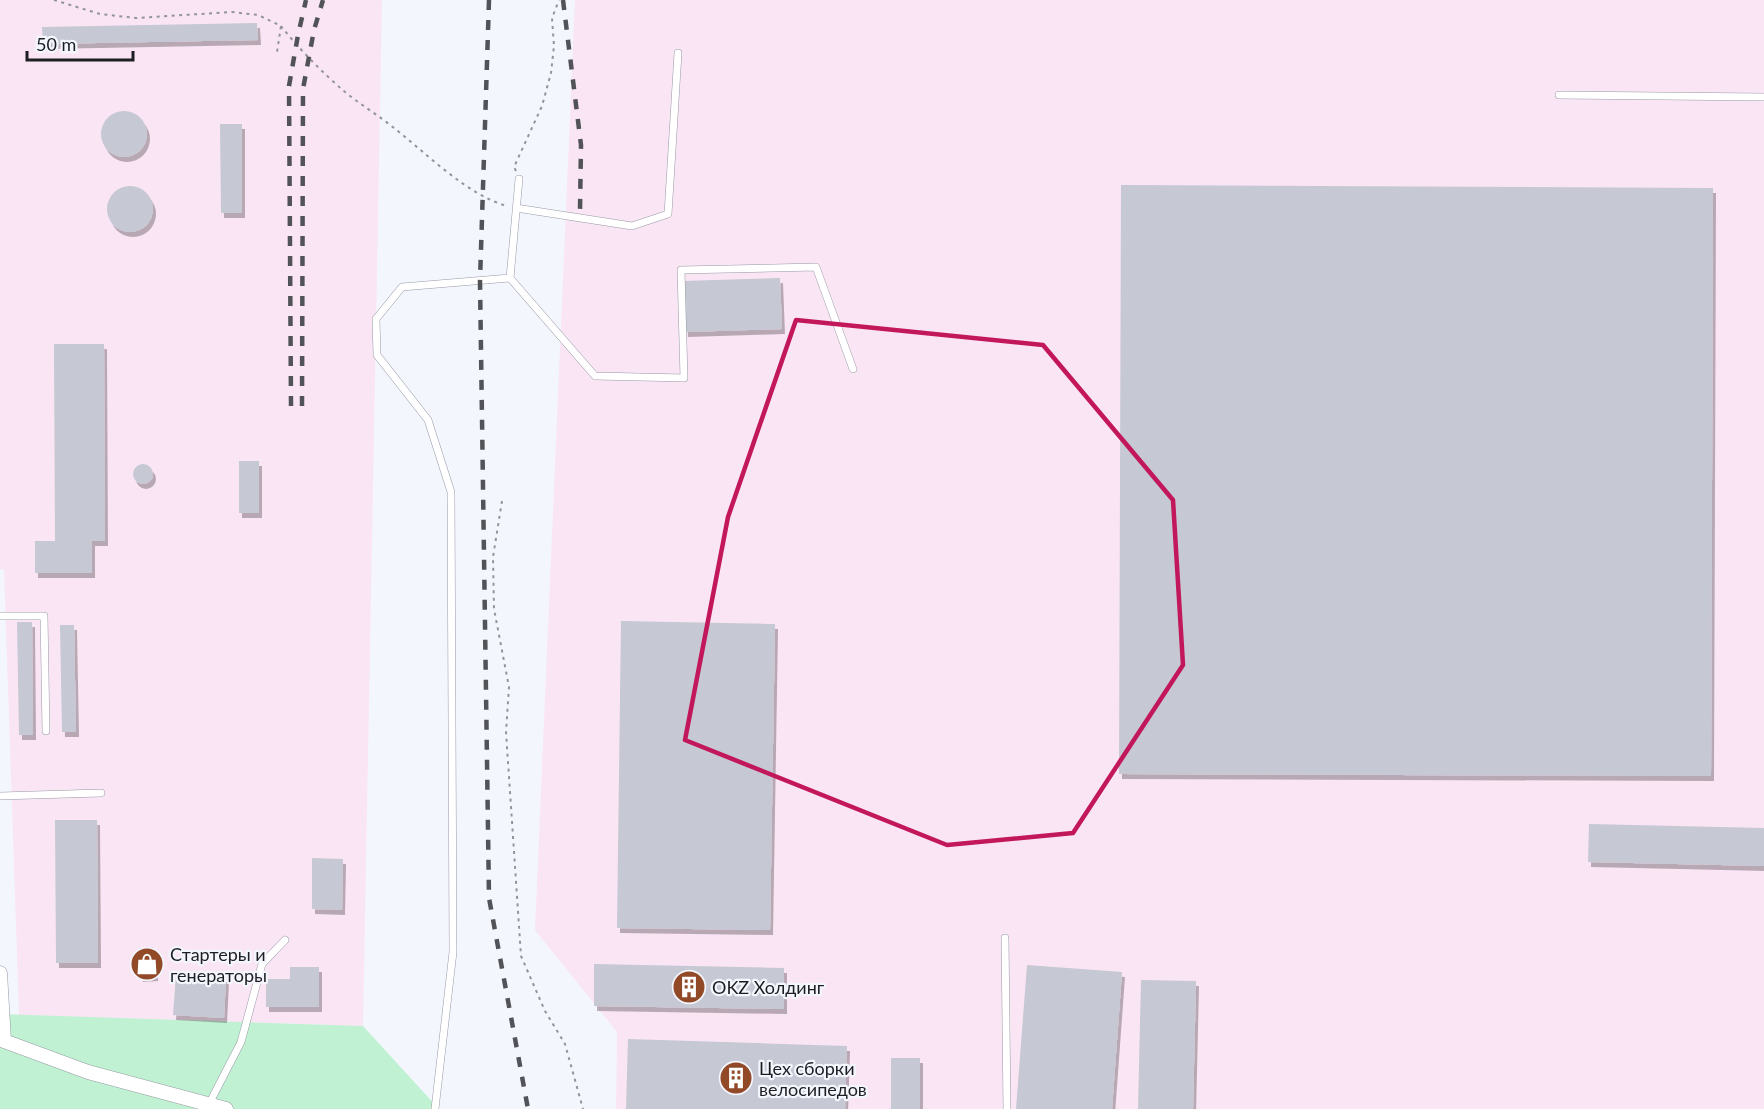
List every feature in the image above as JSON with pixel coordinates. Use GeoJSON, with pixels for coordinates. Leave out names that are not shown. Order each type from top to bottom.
{"type":"FeatureCollection","features":[{"type":"Feature","properties":{"kind":"street"},"geometry":{"type":"LineString","coordinates":[[0,973],[4,1041],[88,1072],[226,1109]]}},
{"type":"Feature","properties":{"kind":"lane"},"geometry":{"type":"LineString","coordinates":[[516,208],[632,226],[668,214],[678,53]]}},
{"type":"Feature","properties":{"kind":"lane"},"geometry":{"type":"LineString","coordinates":[[1558,95],[1764,97]]}},
{"type":"Feature","properties":{"kind":"lane"},"geometry":{"type":"LineString","coordinates":[[519,179],[510,278],[595,376],[684,378],[681,270],[816,267],[853,369]]}},
{"type":"Feature","properties":{"kind":"lane"},"geometry":{"type":"LineString","coordinates":[[435,1109],[453,952],[452,492],[428,420],[377,355],[375,319],[402,287],[510,278]]}},
{"type":"Feature","properties":{"kind":"lane"},"geometry":{"type":"LineString","coordinates":[[0,616],[44,616],[46,731]]}},
{"type":"Feature","properties":{"kind":"lane"},"geometry":{"type":"LineString","coordinates":[[0,796],[101,793]]}},
{"type":"Feature","properties":{"kind":"lane"},"geometry":{"type":"LineString","coordinates":[[1005,938],[1007,1109]]}},
{"type":"Feature","properties":{"kind":"lane"},"geometry":{"type":"LineString","coordinates":[[209,1104],[241,1042],[262,964],[285,940]]}},
{"type":"Feature","properties":{"kind":"path"},"geometry":{"type":"LineString","coordinates":[[54,0],[100,14],[136,18],[232,12],[258,15],[281,26],[296,46],[345,92],[392,126],[466,186],[499,204],[516,208]]}},
{"type":"Feature","properties":{"kind":"path"},"geometry":{"type":"LineString","coordinates":[[519,179],[514,167],[542,106],[551,73],[554,46],[552,18],[559,0]]}},
{"type":"Feature","properties":{"kind":"path"},"geometry":{"type":"LineString","coordinates":[[277,52],[281,26]]}},
{"type":"Feature","properties":{"kind":"path"},"geometry":{"type":"LineString","coordinates":[[502,501],[493,557],[494,609],[509,687],[506,732],[521,956],[545,1011],[565,1044],[583,1109]]}},
{"type":"Feature","properties":{"kind":"highlighted area"},"geometry":{"type":"Polygon","coordinates":[[[796,320],[1043,345],[1173,500],[1183,665],[1073,833],[947,845],[685,740],[728,517],[796,320]]]}},
{"type":"Feature","properties":{"kind":"shaded area"},"geometry":{"type":"Polygon","coordinates":[[[0,0],[382,0],[363,1026],[19,1015],[4,570],[0,569],[0,0]]]}},
{"type":"Feature","properties":{"kind":"shaded area"},"geometry":{"type":"Polygon","coordinates":[[[575,0],[1764,0],[1764,1109],[616,1109],[617,1032],[535,930],[575,0]]]}},
{"type":"Feature","properties":{"kind":"green space"},"geometry":{"type":"Polygon","coordinates":[[[0,1014],[363,1026],[439,1109],[0,1109],[0,1014]]]}},
{"type":"Feature","properties":{"kind":"building"},"geometry":{"type":"Polygon","coordinates":[[[257,23],[258,40],[43,44],[42,27],[257,23]]]}},
{"type":"Feature","properties":{"kind":"building"},"geometry":{"type":"Polygon","coordinates":[[[124,111],[140,118],[147,134],[140,150],[124,157],[108,150],[101,134],[108,118],[124,111]]]}},
{"type":"Feature","properties":{"kind":"building"},"geometry":{"type":"Polygon","coordinates":[[[220,124],[242,124],[242,213],[221,213],[220,124]]]}},
{"type":"Feature","properties":{"kind":"building"},"geometry":{"type":"Polygon","coordinates":[[[1121,185],[1713,188],[1711,776],[1119,774],[1121,185]]]}},
{"type":"Feature","properties":{"kind":"building"},"geometry":{"type":"Polygon","coordinates":[[[130,186],[146,193],[153,209],[146,225],[130,232],[114,225],[107,209],[114,193],[130,186]]]}},
{"type":"Feature","properties":{"kind":"building"},"geometry":{"type":"Polygon","coordinates":[[[780,278],[782,329],[685,332],[683,281],[780,278]]]}},
{"type":"Feature","properties":{"kind":"building"},"geometry":{"type":"Polygon","coordinates":[[[54,344],[104,344],[105,541],[92,541],[92,573],[35,573],[35,541],[55,541],[54,344]]]}},
{"type":"Feature","properties":{"kind":"building"},"geometry":{"type":"Polygon","coordinates":[[[239,461],[259,461],[259,513],[239,513],[239,461]]]}},
{"type":"Feature","properties":{"kind":"building"},"geometry":{"type":"Polygon","coordinates":[[[143,464],[150,467],[153,474],[150,481],[143,484],[136,481],[133,474],[136,467],[143,464]]]}},
{"type":"Feature","properties":{"kind":"building"},"geometry":{"type":"Polygon","coordinates":[[[621,621],[775,624],[770,930],[617,928],[621,621]]]}},
{"type":"Feature","properties":{"kind":"building"},"geometry":{"type":"Polygon","coordinates":[[[17,622],[32,622],[33,735],[19,735],[17,622]]]}},
{"type":"Feature","properties":{"kind":"building"},"geometry":{"type":"Polygon","coordinates":[[[60,625],[74,625],[76,732],[62,732],[60,625]]]}},
{"type":"Feature","properties":{"kind":"building"},"geometry":{"type":"Polygon","coordinates":[[[55,820],[97,820],[98,963],[56,963],[55,820]]]}},
{"type":"Feature","properties":{"kind":"building"},"geometry":{"type":"Polygon","coordinates":[[[1589,824],[1764,828],[1764,866],[1588,862],[1589,824]]]}},
{"type":"Feature","properties":{"kind":"building"},"geometry":{"type":"Polygon","coordinates":[[[312,858],[343,859],[342,910],[312,909],[312,858]]]}},
{"type":"Feature","properties":{"kind":"building"},"geometry":{"type":"Polygon","coordinates":[[[153,947],[155,976],[140,977],[139,948],[153,947]]]}},
{"type":"Feature","properties":{"kind":"building","name":"OKZ Холдинг"},"geometry":{"type":"Polygon","coordinates":[[[594,964],[784,968],[784,1009],[594,1006],[594,964]]]}},
{"type":"Feature","properties":{"kind":"building"},"geometry":{"type":"Polygon","coordinates":[[[1027,965],[1122,972],[1112,1109],[1016,1109],[1027,965]]]}},
{"type":"Feature","properties":{"kind":"building"},"geometry":{"type":"Polygon","coordinates":[[[290,967],[319,967],[319,1007],[266,1007],[266,979],[290,979],[290,967]]]}},
{"type":"Feature","properties":{"kind":"building"},"geometry":{"type":"Polygon","coordinates":[[[176,974],[226,977],[224,1018],[173,1015],[176,974]]]}},
{"type":"Feature","properties":{"kind":"building"},"geometry":{"type":"Polygon","coordinates":[[[1141,980],[1196,981],[1193,1109],[1138,1109],[1141,980]]]}},
{"type":"Feature","properties":{"kind":"building","name":"Цех сборки велосипедов"},"geometry":{"type":"Polygon","coordinates":[[[628,1039],[847,1046],[845,1109],[626,1109],[628,1039]]]}},
{"type":"Feature","properties":{"kind":"building"},"geometry":{"type":"Polygon","coordinates":[[[891,1058],[920,1058],[920,1109],[891,1109],[891,1058]]]}},
{"type":"Feature","properties":{"kind":"railway"},"geometry":{"type":"LineString","coordinates":[[291,406],[289,86],[306,0]]}},
{"type":"Feature","properties":{"kind":"railway"},"geometry":{"type":"LineString","coordinates":[[302,406],[303,89],[314,30],[323,0]]}},
{"type":"Feature","properties":{"kind":"railway"},"geometry":{"type":"LineString","coordinates":[[489,0],[480,281],[489,898],[528,1109]]}},
{"type":"Feature","properties":{"kind":"railway"},"geometry":{"type":"LineString","coordinates":[[563,0],[581,145],[580,211]]}},
{"type":"Feature","properties":{"kind":"place","name":"Стартеры и генераторы"},"geometry":{"type":"Point","coordinates":[147,964]}},
{"type":"Feature","properties":{"kind":"place","name":"OKZ Холдинг"},"geometry":{"type":"Point","coordinates":[689,987]}},
{"type":"Feature","properties":{"kind":"place","name":"Цех сборки велосипедов"},"geometry":{"type":"Point","coordinates":[736,1078]}}]}
